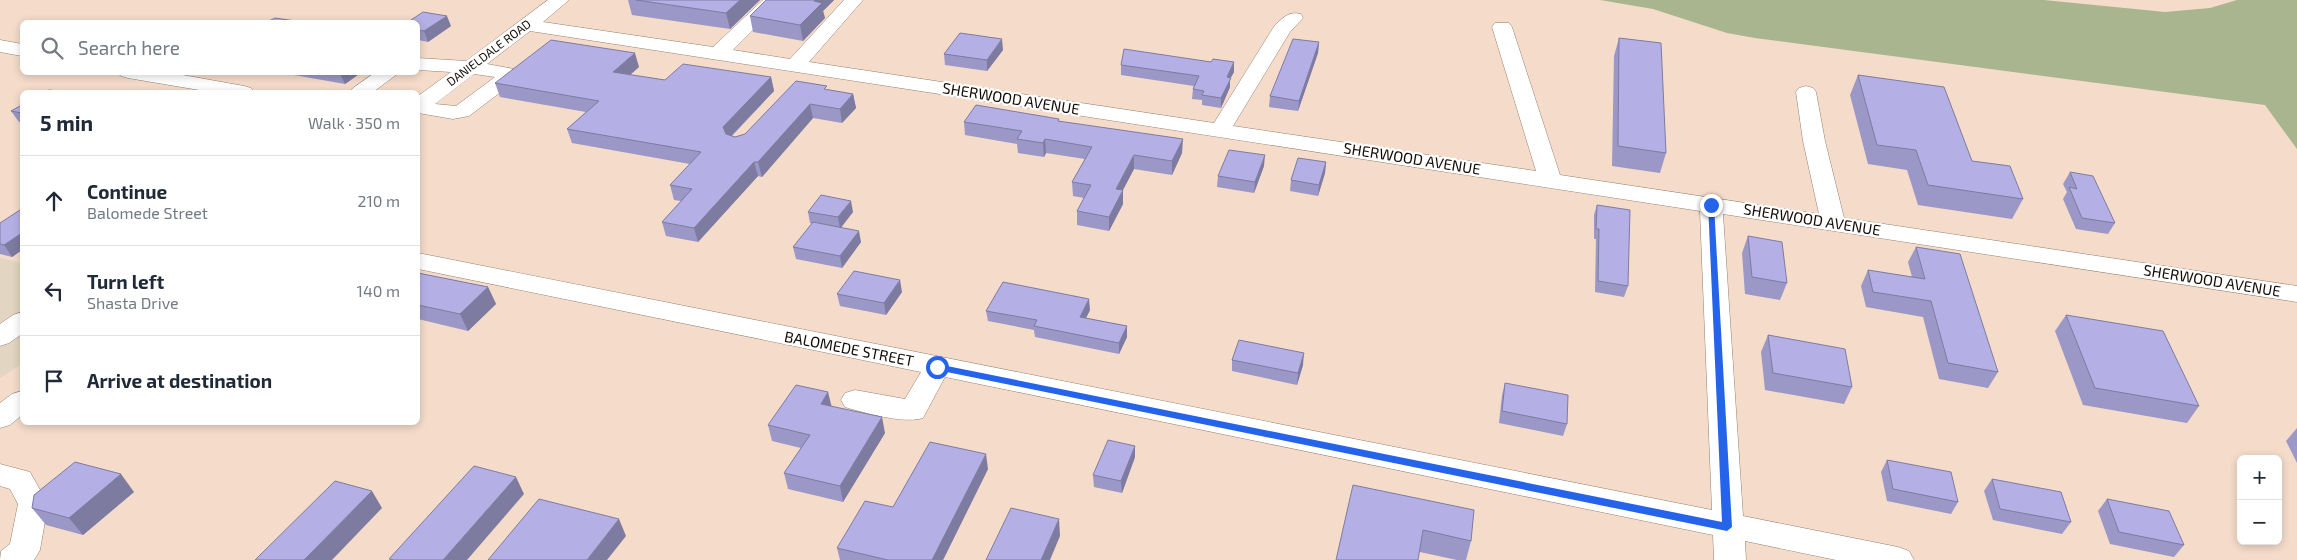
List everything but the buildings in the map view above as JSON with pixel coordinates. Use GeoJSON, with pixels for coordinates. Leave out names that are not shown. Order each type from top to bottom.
{"type":"FeatureCollection","features":[{"type":"Feature","properties":{"kind":"street","name":"DANIELDALE ROAD"},"geometry":{"type":"LineString","coordinates":[[420,104],[560,0]]}},
{"type":"Feature","properties":{"kind":"street"},"geometry":{"type":"LineString","coordinates":[[718,54],[774,0]]}},
{"type":"Feature","properties":{"kind":"street"},"geometry":{"type":"LineString","coordinates":[[791,88],[802,67],[854,0]]}},
{"type":"Feature","properties":{"kind":"street"},"geometry":{"type":"LineString","coordinates":[[1220,130],[1282,29],[1294,18]]}},
{"type":"Feature","properties":{"kind":"street","name":"SHERWOOD AVENUE"},"geometry":{"type":"LineString","coordinates":[[526,25],[2297,294]]}},
{"type":"Feature","properties":{"kind":"street"},"geometry":{"type":"LineString","coordinates":[[1502,27],[1550,180]]}},
{"type":"Feature","properties":{"kind":"street"},"geometry":{"type":"LineString","coordinates":[[0,46],[20,50]]}},
{"type":"Feature","properties":{"kind":"street"},"geometry":{"type":"LineString","coordinates":[[420,64],[470,67],[507,73],[507,78],[462,112],[453,113],[420,106]]}},
{"type":"Feature","properties":{"kind":"street"},"geometry":{"type":"LineString","coordinates":[[145,75],[232,90]]}},
{"type":"Feature","properties":{"kind":"street"},"geometry":{"type":"LineString","coordinates":[[363,90],[386,75]]}},
{"type":"Feature","properties":{"kind":"street"},"geometry":{"type":"LineString","coordinates":[[1806,92],[1810,128],[1833,223]]}},
{"type":"Feature","properties":{"kind":"street"},"geometry":{"type":"LineString","coordinates":[[1711,205],[1730,560]]}},
{"type":"Feature","properties":{"kind":"street","name":"BALOMEDE STREET"},"geometry":{"type":"LineString","coordinates":[[420,261],[1727,527],[1898,560]]}},
{"type":"Feature","properties":{"kind":"street"},"geometry":{"type":"LineString","coordinates":[[0,337],[20,323]]}},
{"type":"Feature","properties":{"kind":"street"},"geometry":{"type":"LineString","coordinates":[[855,400],[913,411],[937,367]]}},
{"type":"Feature","properties":{"kind":"street"},"geometry":{"type":"LineString","coordinates":[[0,418],[20,403]]}},
{"type":"Feature","properties":{"kind":"street"},"geometry":{"type":"LineString","coordinates":[[0,475],[20,480],[33,504],[24,550],[12,560]]}},
{"type":"Feature","properties":{"kind":"shaded area"},"geometry":{"type":"Polygon","coordinates":[[[0,258],[20,263],[20,365],[0,378],[0,258]]]}},
{"type":"Feature","properties":{"kind":"green space"},"geometry":{"type":"Polygon","coordinates":[[[1600,0],[2044,0],[2165,12],[2210,8],[2237,0],[2297,0],[2297,149],[2265,105],[1755,38],[1727,33],[1653,9],[1600,0]]]}},
{"type":"Feature","properties":{"kind":"route"},"geometry":{"type":"LineString","coordinates":[[937,367],[1727,527],[1711,205]]}}]}
